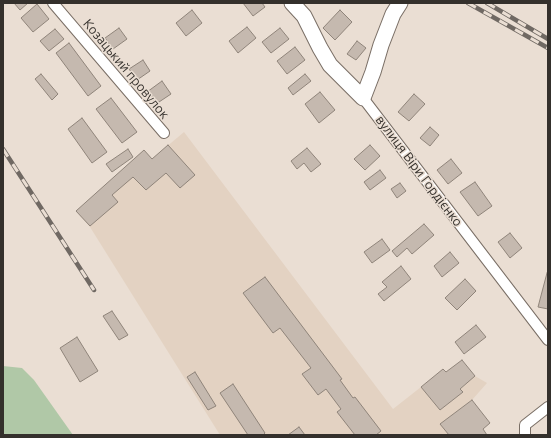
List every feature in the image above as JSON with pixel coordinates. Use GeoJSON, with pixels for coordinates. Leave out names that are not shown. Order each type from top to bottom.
{"type":"FeatureCollection","features":[{"type":"Feature","properties":{"kind":"street","name":"Козацький провулок"},"geometry":{"type":"LineString","coordinates":[[53,3],[164,133]]}},
{"type":"Feature","properties":{"kind":"street","name":"вулиця Віри Гордієнко"},"geometry":{"type":"LineString","coordinates":[[292,3],[304,16],[330,65],[363,98],[548,340]]}},
{"type":"Feature","properties":{"kind":"street"},"geometry":{"type":"LineString","coordinates":[[363,98],[374,72],[381,45],[397,8]]}},
{"type":"Feature","properties":{"kind":"street"},"geometry":{"type":"LineString","coordinates":[[525,435],[525,424],[548,407]]}},
{"type":"Feature","properties":{"kind":"shaded area"},"geometry":{"type":"Polygon","coordinates":[[[184,132],[393,409],[421,387],[440,410],[462,392],[460,389],[475,376],[487,383],[472,400],[441,424],[449,435],[220,435],[90,227],[76,211],[144,150],[152,159],[184,132]]]}},
{"type":"Feature","properties":{"kind":"green space"},"geometry":{"type":"Polygon","coordinates":[[[3,366],[22,368],[34,380],[73,435],[3,435],[3,366]]]}},
{"type":"Feature","properties":{"kind":"building"},"geometry":{"type":"Polygon","coordinates":[[[14,3],[28,3],[20,10],[14,3]]]}},
{"type":"Feature","properties":{"kind":"building"},"geometry":{"type":"Polygon","coordinates":[[[243,3],[262,3],[265,7],[253,16],[243,3]]]}},
{"type":"Feature","properties":{"kind":"building"},"geometry":{"type":"Polygon","coordinates":[[[37,4],[49,19],[33,32],[21,18],[37,4]]]}},
{"type":"Feature","properties":{"kind":"building"},"geometry":{"type":"Polygon","coordinates":[[[192,10],[202,23],[186,36],[176,23],[192,10]]]}},
{"type":"Feature","properties":{"kind":"building"},"geometry":{"type":"Polygon","coordinates":[[[340,10],[352,22],[335,40],[323,28],[340,10]]]}},
{"type":"Feature","properties":{"kind":"building"},"geometry":{"type":"Polygon","coordinates":[[[247,27],[256,38],[238,53],[229,41],[247,27]]]}},
{"type":"Feature","properties":{"kind":"building"},"geometry":{"type":"Polygon","coordinates":[[[119,28],[127,39],[113,49],[105,38],[119,28]]]}},
{"type":"Feature","properties":{"kind":"building"},"geometry":{"type":"Polygon","coordinates":[[[280,28],[289,39],[271,53],[262,42],[280,28]]]}},
{"type":"Feature","properties":{"kind":"building"},"geometry":{"type":"Polygon","coordinates":[[[55,29],[64,39],[49,51],[40,41],[55,29]]]}},
{"type":"Feature","properties":{"kind":"building"},"geometry":{"type":"Polygon","coordinates":[[[357,41],[366,48],[356,60],[347,54],[357,41]]]}},
{"type":"Feature","properties":{"kind":"building"},"geometry":{"type":"Polygon","coordinates":[[[69,43],[101,86],[88,96],[56,53],[69,43]]]}},
{"type":"Feature","properties":{"kind":"building"},"geometry":{"type":"Polygon","coordinates":[[[295,47],[305,60],[287,74],[277,61],[295,47]]]}},
{"type":"Feature","properties":{"kind":"building"},"geometry":{"type":"Polygon","coordinates":[[[143,60],[150,71],[137,80],[129,69],[143,60]]]}},
{"type":"Feature","properties":{"kind":"building"},"geometry":{"type":"Polygon","coordinates":[[[41,74],[58,94],[52,100],[35,79],[41,74]]]}},
{"type":"Feature","properties":{"kind":"building"},"geometry":{"type":"Polygon","coordinates":[[[305,74],[311,81],[293,95],[288,88],[305,74]]]}},
{"type":"Feature","properties":{"kind":"building"},"geometry":{"type":"Polygon","coordinates":[[[162,81],[171,94],[156,104],[147,92],[162,81]]]}},
{"type":"Feature","properties":{"kind":"building"},"geometry":{"type":"Polygon","coordinates":[[[320,92],[335,110],[319,123],[305,104],[320,92]]]}},
{"type":"Feature","properties":{"kind":"building"},"geometry":{"type":"Polygon","coordinates":[[[414,94],[425,104],[409,121],[398,112],[414,94]]]}},
{"type":"Feature","properties":{"kind":"building"},"geometry":{"type":"Polygon","coordinates":[[[111,98],[137,132],[122,143],[96,109],[111,98]]]}},
{"type":"Feature","properties":{"kind":"building"},"geometry":{"type":"Polygon","coordinates":[[[82,118],[107,152],[92,163],[68,129],[82,118]]]}},
{"type":"Feature","properties":{"kind":"building"},"geometry":{"type":"Polygon","coordinates":[[[430,127],[439,135],[430,146],[420,138],[430,127]]]}},
{"type":"Feature","properties":{"kind":"building"},"geometry":{"type":"Polygon","coordinates":[[[168,145],[195,175],[180,188],[166,173],[146,190],[133,177],[112,195],[118,202],[90,226],[76,211],[144,150],[152,159],[168,145]]]}},
{"type":"Feature","properties":{"kind":"building"},"geometry":{"type":"Polygon","coordinates":[[[370,145],[380,156],[365,170],[354,159],[370,145]]]}},
{"type":"Feature","properties":{"kind":"building"},"geometry":{"type":"Polygon","coordinates":[[[307,148],[321,164],[311,172],[304,163],[297,169],[291,161],[307,148]]]}},
{"type":"Feature","properties":{"kind":"building"},"geometry":{"type":"Polygon","coordinates":[[[128,149],[133,157],[112,172],[106,164],[128,149]]]}},
{"type":"Feature","properties":{"kind":"building"},"geometry":{"type":"Polygon","coordinates":[[[451,159],[462,173],[448,184],[437,170],[451,159]]]}},
{"type":"Feature","properties":{"kind":"building"},"geometry":{"type":"Polygon","coordinates":[[[380,170],[386,178],[370,190],[364,182],[380,170]]]}},
{"type":"Feature","properties":{"kind":"building"},"geometry":{"type":"Polygon","coordinates":[[[475,182],[492,206],[478,216],[460,192],[475,182]]]}},
{"type":"Feature","properties":{"kind":"building"},"geometry":{"type":"Polygon","coordinates":[[[400,183],[406,191],[397,198],[391,189],[400,183]]]}},
{"type":"Feature","properties":{"kind":"building"},"geometry":{"type":"Polygon","coordinates":[[[424,224],[434,235],[412,254],[407,248],[397,257],[392,251],[424,224]]]}},
{"type":"Feature","properties":{"kind":"building"},"geometry":{"type":"Polygon","coordinates":[[[510,233],[522,248],[510,258],[498,242],[510,233]]]}},
{"type":"Feature","properties":{"kind":"building"},"geometry":{"type":"Polygon","coordinates":[[[382,239],[390,250],[372,263],[364,252],[382,239]]]}},
{"type":"Feature","properties":{"kind":"building"},"geometry":{"type":"Polygon","coordinates":[[[450,252],[459,263],[442,277],[434,266],[450,252]]]}},
{"type":"Feature","properties":{"kind":"building"},"geometry":{"type":"Polygon","coordinates":[[[401,266],[411,279],[384,301],[378,294],[387,287],[382,282],[401,266]]]}},
{"type":"Feature","properties":{"kind":"building"},"geometry":{"type":"Polygon","coordinates":[[[547,273],[548,274],[548,309],[538,307],[547,273]]]}},
{"type":"Feature","properties":{"kind":"building"},"geometry":{"type":"Polygon","coordinates":[[[265,277],[342,379],[340,380],[353,398],[355,397],[381,431],[376,435],[355,435],[337,412],[341,409],[326,389],[318,395],[302,374],[311,368],[280,328],[273,333],[243,293],[265,277]]]}},
{"type":"Feature","properties":{"kind":"building"},"geometry":{"type":"Polygon","coordinates":[[[465,279],[476,291],[457,310],[445,298],[465,279]]]}},
{"type":"Feature","properties":{"kind":"building"},"geometry":{"type":"Polygon","coordinates":[[[112,311],[128,335],[119,340],[103,316],[112,311]]]}},
{"type":"Feature","properties":{"kind":"building"},"geometry":{"type":"Polygon","coordinates":[[[476,325],[486,337],[464,354],[455,342],[476,325]]]}},
{"type":"Feature","properties":{"kind":"building"},"geometry":{"type":"Polygon","coordinates":[[[77,337],[98,371],[80,382],[60,348],[77,337]]]}},
{"type":"Feature","properties":{"kind":"building"},"geometry":{"type":"Polygon","coordinates":[[[462,360],[475,376],[460,389],[463,392],[440,410],[421,387],[443,369],[446,372],[462,360]]]}},
{"type":"Feature","properties":{"kind":"building"},"geometry":{"type":"Polygon","coordinates":[[[195,372],[216,406],[208,410],[187,377],[195,372]]]}},
{"type":"Feature","properties":{"kind":"building"},"geometry":{"type":"Polygon","coordinates":[[[233,384],[265,433],[263,435],[248,435],[220,393],[233,384]]]}},
{"type":"Feature","properties":{"kind":"building"},"geometry":{"type":"Polygon","coordinates":[[[472,400],[490,423],[483,429],[487,435],[449,435],[440,424],[472,400]]]}},
{"type":"Feature","properties":{"kind":"building"},"geometry":{"type":"Polygon","coordinates":[[[299,427],[305,435],[288,435],[299,427]]]}},
{"type":"Feature","properties":{"kind":"railway"},"geometry":{"type":"LineString","coordinates":[[468,3],[548,48]]}},
{"type":"Feature","properties":{"kind":"railway"},"geometry":{"type":"LineString","coordinates":[[487,3],[548,39]]}},
{"type":"Feature","properties":{"kind":"railway"},"geometry":{"type":"LineString","coordinates":[[3,149],[94,290]]}}]}
